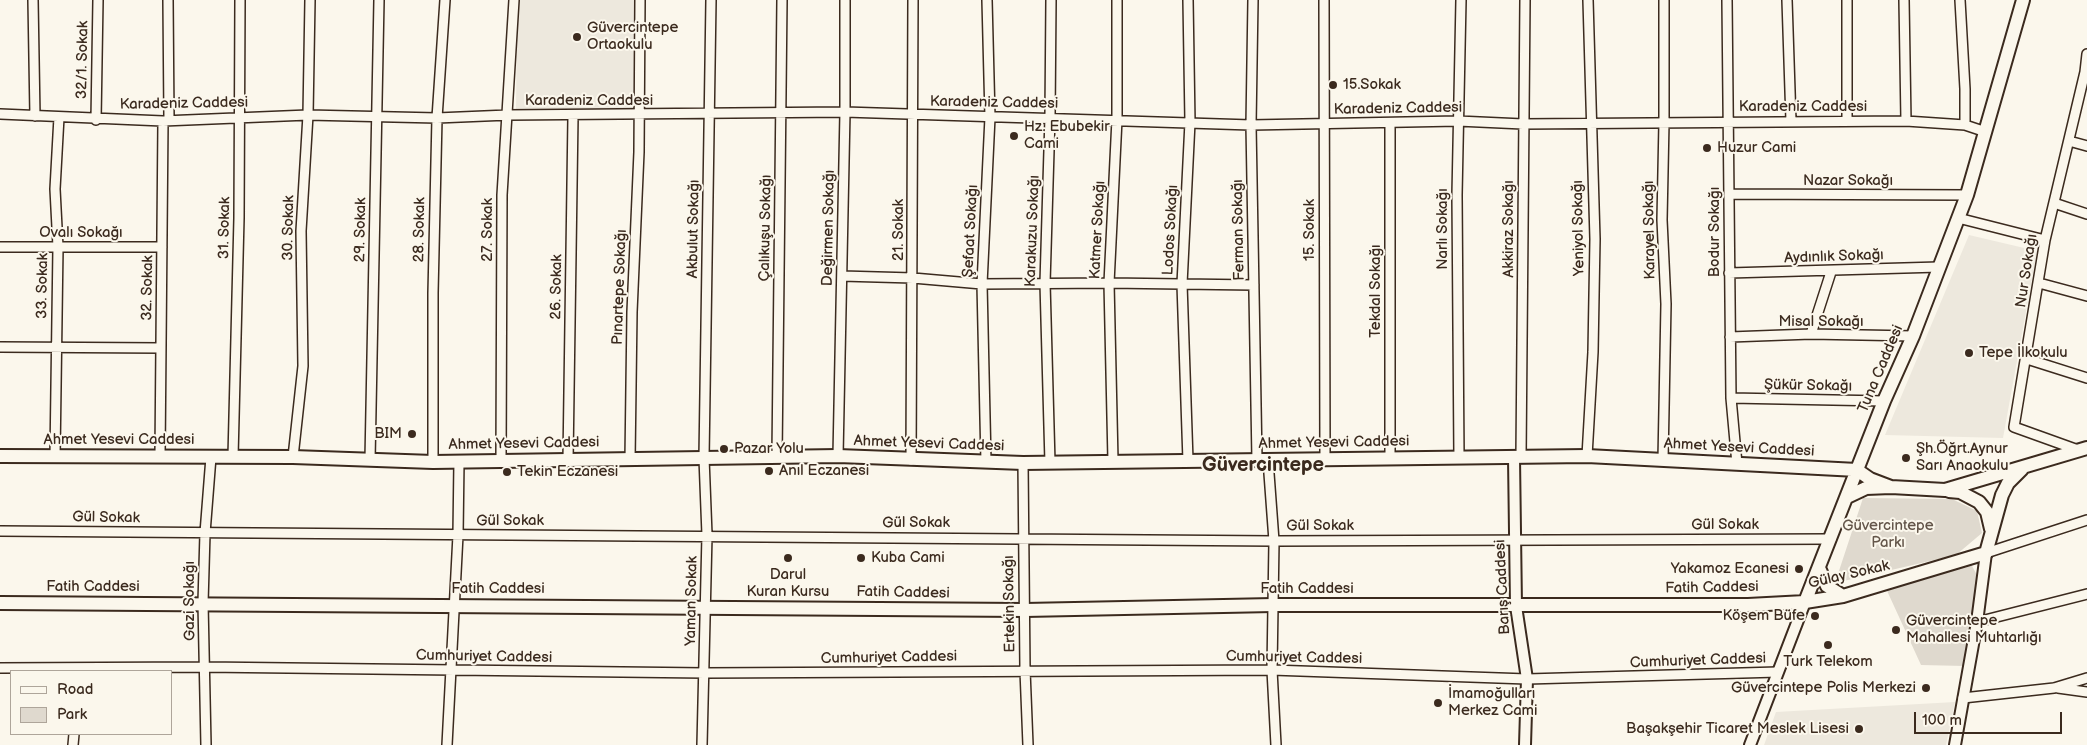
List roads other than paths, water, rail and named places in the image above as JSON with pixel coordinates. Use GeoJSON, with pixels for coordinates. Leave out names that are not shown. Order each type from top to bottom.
{"type":"FeatureCollection","features":[{"type":"Feature","properties":{"kind":"main road","name":"Tuna Caddesi"},"geometry":{"type":"LineString","coordinates":[[1805,602],[1884,401],[1913,336],[1967,195],[2023,0]]}},
{"type":"Feature","properties":{"kind":"main road"},"geometry":{"type":"LineString","coordinates":[[1868,443],[1870,464],[1886,485]]}},
{"type":"Feature","properties":{"kind":"main road"},"geometry":{"type":"LineString","coordinates":[[1945,490],[2022,469],[2082,449]]}},
{"type":"Feature","properties":{"kind":"main road","name":"Ahmet Yesevi Caddesi"},"geometry":{"type":"LineString","coordinates":[[0,456],[293,457],[433,462],[838,456],[1023,464],[1113,461],[1587,456],[1857,470]]}},
{"type":"Feature","properties":{"kind":"main road"},"geometry":{"type":"LineString","coordinates":[[1986,553],[1991,529],[2002,495],[2008,483],[2022,469]]}},
{"type":"Feature","properties":{"kind":"main road"},"geometry":{"type":"LineString","coordinates":[[1857,470],[1886,485]]}},
{"type":"Feature","properties":{"kind":"main road"},"geometry":{"type":"LineString","coordinates":[[1847,497],[1866,488],[1886,485],[1960,492],[1979,502],[1987,512],[1991,529]]}},
{"type":"Feature","properties":{"kind":"main road","name":"Gülay Sokak"},"geometry":{"type":"LineString","coordinates":[[1805,602],[1843,596],[1986,553]]}},
{"type":"Feature","properties":{"kind":"main road"},"geometry":{"type":"LineString","coordinates":[[1819,568],[1827,586],[1843,596]]}},
{"type":"Feature","properties":{"kind":"main road","name":"Fatih Caddesi"},"geometry":{"type":"LineString","coordinates":[[0,603],[704,606],[1025,610],[1273,605],[1748,605],[1805,602]]}},
{"type":"Feature","properties":{"kind":"street"},"geometry":{"type":"LineString","coordinates":[[34,0],[35,116]]}},
{"type":"Feature","properties":{"kind":"street","name":"32/1. Sokak"},"geometry":{"type":"LineString","coordinates":[[96,120],[98,0]]}},
{"type":"Feature","properties":{"kind":"street","name":"32. Sokak"},"geometry":{"type":"LineString","coordinates":[[160,456],[162,247],[168,0]]}},
{"type":"Feature","properties":{"kind":"street","name":"31. Sokak"},"geometry":{"type":"LineString","coordinates":[[233,457],[240,117],[240,0]]}},
{"type":"Feature","properties":{"kind":"street","name":"30. Sokak"},"geometry":{"type":"LineString","coordinates":[[293,457],[303,366],[301,231],[308,116],[310,0]]}},
{"type":"Feature","properties":{"kind":"street","name":"29. Sokak"},"geometry":{"type":"LineString","coordinates":[[370,460],[379,0]]}},
{"type":"Feature","properties":{"kind":"street","name":"28. Sokak"},"geometry":{"type":"LineString","coordinates":[[433,462],[433,293],[437,118],[444,0]]}},
{"type":"Feature","properties":{"kind":"street","name":"27. Sokak"},"geometry":{"type":"LineString","coordinates":[[501,461],[502,195],[514,0]]}},
{"type":"Feature","properties":{"kind":"street","name":"Pınartepe Sokağı"},"geometry":{"type":"LineString","coordinates":[[630,460],[632,312],[639,152],[640,0]]}},
{"type":"Feature","properties":{"kind":"street","name":"Akbulut Sokağı"},"geometry":{"type":"LineString","coordinates":[[704,458],[711,0]]}},
{"type":"Feature","properties":{"kind":"street","name":"Çalıkuşu Sokağı"},"geometry":{"type":"LineString","coordinates":[[777,457],[782,0]]}},
{"type":"Feature","properties":{"kind":"street","name":"Değirmen Sokağı"},"geometry":{"type":"LineString","coordinates":[[838,456],[845,112],[845,0]]}},
{"type":"Feature","properties":{"kind":"street","name":"21. Sokak"},"geometry":{"type":"LineString","coordinates":[[911,460],[913,0]]}},
{"type":"Feature","properties":{"kind":"street","name":"Şefaat Sokağı"},"geometry":{"type":"LineString","coordinates":[[986,462],[982,284],[990,116],[987,0]]}},
{"type":"Feature","properties":{"kind":"street","name":"Karakuzu Sokağı"},"geometry":{"type":"LineString","coordinates":[[1050,463],[1044,283],[1050,117],[1051,0]]}},
{"type":"Feature","properties":{"kind":"street","name":"Katmer Sokağı"},"geometry":{"type":"LineString","coordinates":[[1113,461],[1109,283],[1117,119],[1117,0]]}},
{"type":"Feature","properties":{"kind":"street","name":"Lodos Sokağı"},"geometry":{"type":"LineString","coordinates":[[1188,0],[1190,122],[1182,284],[1188,461]]}},
{"type":"Feature","properties":{"kind":"street","name":"Ferman Sokağı"},"geometry":{"type":"LineString","coordinates":[[1253,0],[1251,125],[1254,285],[1263,460],[1274,541],[1272,670],[1276,745]]}},
{"type":"Feature","properties":{"kind":"street","name":"15. Sokak"},"geometry":{"type":"LineString","coordinates":[[1324,0],[1324,460]]}},
{"type":"Feature","properties":{"kind":"street","name":"Narlı Sokağı"},"geometry":{"type":"LineString","coordinates":[[1459,458],[1457,195],[1461,0]]}},
{"type":"Feature","properties":{"kind":"street","name":"Akkiraz Sokağı"},"geometry":{"type":"LineString","coordinates":[[1518,458],[1525,0]]}},
{"type":"Feature","properties":{"kind":"street","name":"Yeniyol Sokağı"},"geometry":{"type":"LineString","coordinates":[[1587,456],[1593,352],[1595,238],[1588,0]]}},
{"type":"Feature","properties":{"kind":"street","name":"Karayel Sokağı"},"geometry":{"type":"LineString","coordinates":[[1662,460],[1666,304],[1662,220],[1664,0]]}},
{"type":"Feature","properties":{"kind":"street","name":"Bodur Sokağı"},"geometry":{"type":"LineString","coordinates":[[1727,0],[1730,398],[1737,464]]}},
{"type":"Feature","properties":{"kind":"street"},"geometry":{"type":"LineString","coordinates":[[1787,0],[1791,121]]}},
{"type":"Feature","properties":{"kind":"street"},"geometry":{"type":"LineString","coordinates":[[1847,0],[1848,121]]}},
{"type":"Feature","properties":{"kind":"street"},"geometry":{"type":"LineString","coordinates":[[1904,0],[1906,121]]}},
{"type":"Feature","properties":{"kind":"street"},"geometry":{"type":"LineString","coordinates":[[1960,0],[1965,125]]}},
{"type":"Feature","properties":{"kind":"street","name":"Nur Sokağı"},"geometry":{"type":"LineString","coordinates":[[2082,449],[2014,427],[2027,359],[2045,240],[2086,73],[2087,54]]}},
{"type":"Feature","properties":{"kind":"street","name":"Karadeniz Caddesi"},"geometry":{"type":"LineString","coordinates":[[0,114],[96,120],[166,120],[308,116],[437,118],[508,114],[573,116],[845,112],[1117,119],[1251,125],[1458,122],[1523,124],[1906,121],[1965,125],[1986,132]]}},
{"type":"Feature","properties":{"kind":"street","name":"26. Sokak"},"geometry":{"type":"LineString","coordinates":[[568,460],[573,116]]}},
{"type":"Feature","properties":{"kind":"street","name":"33. Sokak"},"geometry":{"type":"LineString","coordinates":[[55,456],[55,348],[58,246],[55,189],[59,117]]}},
{"type":"Feature","properties":{"kind":"street","name":"Tekdal Sokağı"},"geometry":{"type":"LineString","coordinates":[[1390,123],[1390,459]]}},
{"type":"Feature","properties":{"kind":"street"},"geometry":{"type":"LineString","coordinates":[[2069,141],[2087,146]]}},
{"type":"Feature","properties":{"kind":"street","name":"Nazar Sokağı"},"geometry":{"type":"LineString","coordinates":[[1729,194],[1967,195]]}},
{"type":"Feature","properties":{"kind":"street"},"geometry":{"type":"LineString","coordinates":[[2054,203],[2087,214]]}},
{"type":"Feature","properties":{"kind":"street"},"geometry":{"type":"LineString","coordinates":[[1958,218],[2045,240]]}},
{"type":"Feature","properties":{"kind":"street","name":"Ovalı Sokağı"},"geometry":{"type":"LineString","coordinates":[[0,247],[162,247]]}},
{"type":"Feature","properties":{"kind":"street","name":"Aydınlık Sokağı"},"geometry":{"type":"LineString","coordinates":[[1729,273],[1831,272],[1939,267]]}},
{"type":"Feature","properties":{"kind":"street"},"geometry":{"type":"LineString","coordinates":[[1811,334],[1831,272]]}},
{"type":"Feature","properties":{"kind":"street"},"geometry":{"type":"LineString","coordinates":[[842,276],[913,278],[982,284],[1254,285]]}},
{"type":"Feature","properties":{"kind":"street"},"geometry":{"type":"LineString","coordinates":[[2039,283],[2087,296]]}},
{"type":"Feature","properties":{"kind":"street","name":"Misal Sokağı"},"geometry":{"type":"LineString","coordinates":[[1730,337],[1811,334],[1913,336]]}},
{"type":"Feature","properties":{"kind":"street"},"geometry":{"type":"LineString","coordinates":[[0,348],[161,348]]}},
{"type":"Feature","properties":{"kind":"street"},"geometry":{"type":"LineString","coordinates":[[2027,359],[2087,378]]}},
{"type":"Feature","properties":{"kind":"street","name":"Şükür Sokağı"},"geometry":{"type":"LineString","coordinates":[[1730,398],[1884,401]]}},
{"type":"Feature","properties":{"kind":"street","name":"Gazi Sokağı"},"geometry":{"type":"LineString","coordinates":[[206,745],[203,603],[205,533],[211,456]]}},
{"type":"Feature","properties":{"kind":"street","name":"Yaman Sokak"},"geometry":{"type":"LineString","coordinates":[[702,745],[707,535],[704,458]]}},
{"type":"Feature","properties":{"kind":"street","name":"Barış Caddesi"},"geometry":{"type":"LineString","coordinates":[[1518,458],[1515,539],[1516,606],[1526,679],[1525,745]]}},
{"type":"Feature","properties":{"kind":"street"},"geometry":{"type":"LineString","coordinates":[[447,745],[458,535],[459,461]]}},
{"type":"Feature","properties":{"kind":"street","name":"Ertekin Sokağı"},"geometry":{"type":"LineString","coordinates":[[1023,464],[1025,670],[1028,745]]}},
{"type":"Feature","properties":{"kind":"street"},"geometry":{"type":"LineString","coordinates":[[1955,745],[1977,622],[1986,553],[2087,520]]}},
{"type":"Feature","properties":{"kind":"street","name":"Gül Sokak"},"geometry":{"type":"LineString","coordinates":[[0,531],[707,535],[1274,541],[1831,539]]}},
{"type":"Feature","properties":{"kind":"street"},"geometry":{"type":"LineString","coordinates":[[1977,622],[2087,594]]}},
{"type":"Feature","properties":{"kind":"street","name":"Tuna Caddesi"},"geometry":{"type":"LineString","coordinates":[[1750,745],[1805,602]]}},
{"type":"Feature","properties":{"kind":"street","name":"Cumhuriyet Caddesi"},"geometry":{"type":"LineString","coordinates":[[0,668],[205,667],[705,673],[1272,670],[1526,679],[1778,672]]}},
{"type":"Feature","properties":{"kind":"street"},"geometry":{"type":"LineString","coordinates":[[1963,698],[2054,688],[2087,678]]}},
{"type":"Feature","properties":{"kind":"street"},"geometry":{"type":"LineString","coordinates":[[2054,688],[2087,692]]}},
{"type":"Feature","properties":{"kind":"place","name":"Güvercintepe Ortaokulu"},"geometry":{"type":"Point","coordinates":[577,37]}},
{"type":"Feature","properties":{"kind":"place","name":"15.Sokak"},"geometry":{"type":"Point","coordinates":[1333,85]}},
{"type":"Feature","properties":{"kind":"place","name":"Hz. Ebubekir Cami"},"geometry":{"type":"Point","coordinates":[1014,136]}},
{"type":"Feature","properties":{"kind":"place","name":"Huzur Cami"},"geometry":{"type":"Point","coordinates":[1707,148]}},
{"type":"Feature","properties":{"kind":"place","name":"Tepe İlkokulu"},"geometry":{"type":"Point","coordinates":[1969,353]}},
{"type":"Feature","properties":{"kind":"place","name":"BIM"},"geometry":{"type":"Point","coordinates":[412,434]}},
{"type":"Feature","properties":{"kind":"place","name":"Pazar Yolu"},"geometry":{"type":"Point","coordinates":[724,449]}},
{"type":"Feature","properties":{"kind":"place","name":"Şh.Öğrt.Aynur Sarı Anaokulu"},"geometry":{"type":"Point","coordinates":[1906,458]}},
{"type":"Feature","properties":{"kind":"place","name":"Anıl Eczanesi"},"geometry":{"type":"Point","coordinates":[769,471]}},
{"type":"Feature","properties":{"kind":"place","name":"Tekin Eczanesi"},"geometry":{"type":"Point","coordinates":[507,472]}},
{"type":"Feature","properties":{"kind":"place","name":"Darul Kuran Kursu"},"geometry":{"type":"Point","coordinates":[788,558]}},
{"type":"Feature","properties":{"kind":"place","name":"Kuba Cami"},"geometry":{"type":"Point","coordinates":[861,558]}},
{"type":"Feature","properties":{"kind":"place","name":"Yakamoz Ecanesi"},"geometry":{"type":"Point","coordinates":[1799,569]}},
{"type":"Feature","properties":{"kind":"place","name":"Köşem Büfe"},"geometry":{"type":"Point","coordinates":[1815,616]}},
{"type":"Feature","properties":{"kind":"place","name":"Güvercintepe Mahallesi Muhtarlığı"},"geometry":{"type":"Point","coordinates":[1896,630]}},
{"type":"Feature","properties":{"kind":"place","name":"Turk Telekom"},"geometry":{"type":"Point","coordinates":[1828,645]}},
{"type":"Feature","properties":{"kind":"place","name":"Güvercintepe Polis Merkezi"},"geometry":{"type":"Point","coordinates":[1926,688]}},
{"type":"Feature","properties":{"kind":"place","name":"İmamoğulları Merkez Cami"},"geometry":{"type":"Point","coordinates":[1438,703]}},
{"type":"Feature","properties":{"kind":"place","name":"Başakşehir Ticaret Meslek Lisesi"},"geometry":{"type":"Point","coordinates":[1859,729]}},
{"type":"Feature","properties":{"kind":"district","name":"Güvercintepe"},"geometry":{"type":"Point","coordinates":[1263,466]}},
{"type":"Feature","properties":{"kind":"park label","name":"Güvercintepe Parkı"},"geometry":{"type":"Point","coordinates":[1888,534]}}]}
